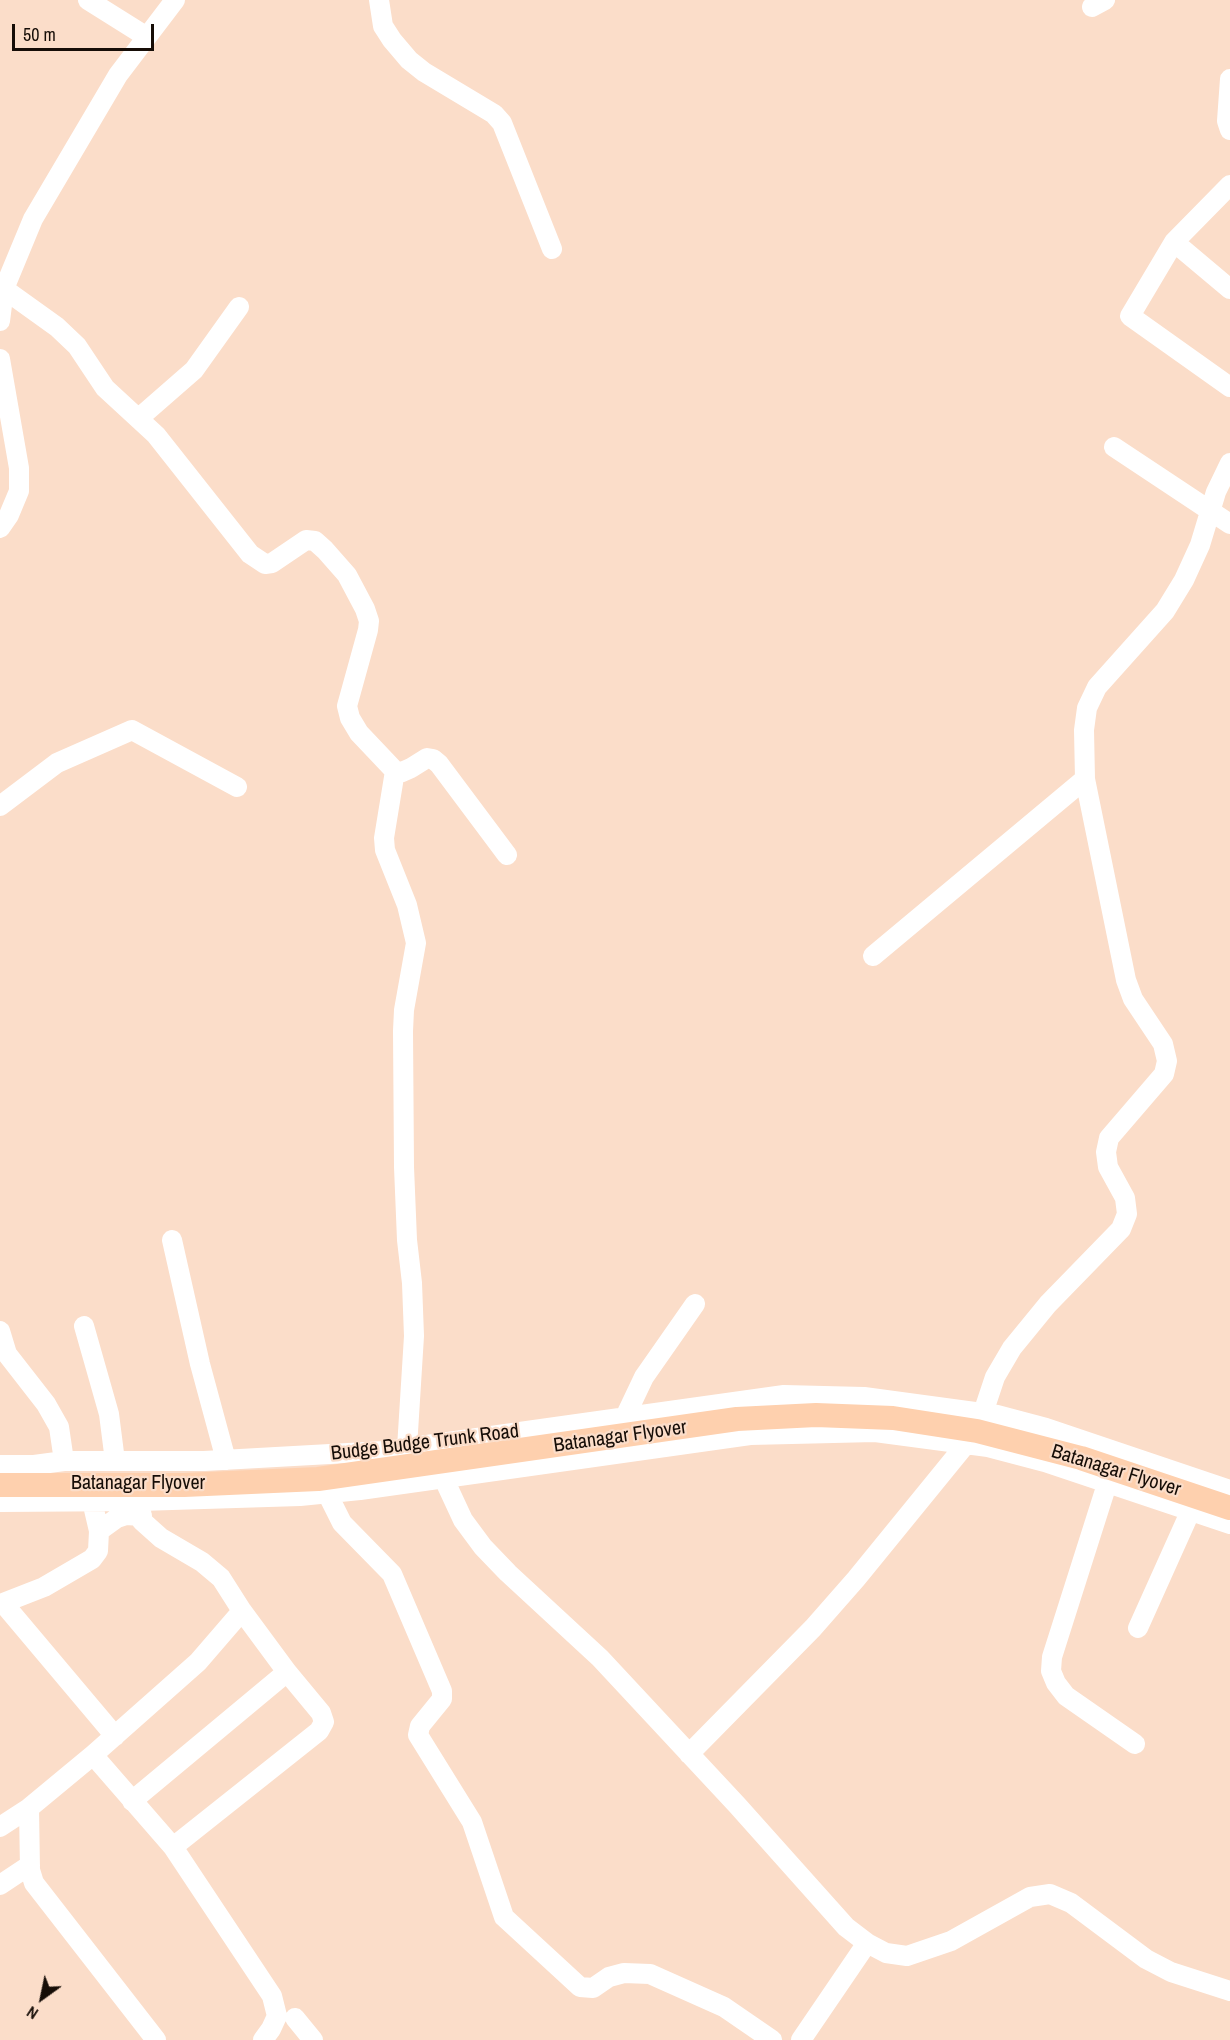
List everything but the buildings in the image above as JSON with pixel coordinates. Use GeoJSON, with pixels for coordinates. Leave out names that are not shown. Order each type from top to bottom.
{"type":"FeatureCollection","features":[{"type":"Feature","properties":{"kind":"main road","name":"Batanagar Flyover"},"geometry":{"type":"LineString","coordinates":[[0,1485],[184,1485],[318,1479],[738,1419],[816,1415],[893,1418],[977,1431],[1081,1458],[1230,1508]]}},
{"type":"Feature","properties":{"kind":"street"},"geometry":{"type":"LineString","coordinates":[[88,0],[147,37]]}},
{"type":"Feature","properties":{"kind":"street"},"geometry":{"type":"LineString","coordinates":[[0,321],[4,289],[33,219],[118,75],[175,0]]}},
{"type":"Feature","properties":{"kind":"street"},"geometry":{"type":"LineString","coordinates":[[379,0],[383,26],[409,60],[424,72],[494,114],[502,123],[552,249]]}},
{"type":"Feature","properties":{"kind":"street"},"geometry":{"type":"LineString","coordinates":[[1230,79],[1227,121],[1230,130]]}},
{"type":"Feature","properties":{"kind":"street"},"geometry":{"type":"LineString","coordinates":[[1230,185],[1174,242],[1130,316],[1230,387]]}},
{"type":"Feature","properties":{"kind":"street"},"geometry":{"type":"LineString","coordinates":[[1174,242],[1230,289]]}},
{"type":"Feature","properties":{"kind":"street"},"geometry":{"type":"LineString","coordinates":[[4,289],[66,335],[77,346],[113,398],[139,418],[175,457],[250,554],[258,561],[265,564],[272,563],[306,540],[315,542],[326,550],[347,576],[369,621],[350,691],[348,706],[350,718],[359,733],[395,771],[402,772],[427,758],[439,764],[507,855]]}},
{"type":"Feature","properties":{"kind":"street"},"geometry":{"type":"LineString","coordinates":[[139,418],[194,370],[239,307]]}},
{"type":"Feature","properties":{"kind":"street"},"geometry":{"type":"LineString","coordinates":[[0,359],[19,468],[19,492],[9,515],[0,528]]}},
{"type":"Feature","properties":{"kind":"street"},"geometry":{"type":"LineString","coordinates":[[1114,447],[1230,524]]}},
{"type":"Feature","properties":{"kind":"street"},"geometry":{"type":"LineString","coordinates":[[689,1754],[813,1628],[856,1579],[966,1444],[983,1413],[995,1377],[1012,1348],[1048,1304],[1121,1229],[1127,1214],[1125,1198],[1108,1167],[1106,1152],[1109,1138],[1164,1074],[1167,1061],[1163,1044],[1133,999],[1126,980],[1085,779],[1086,708],[1097,687],[1170,604],[1200,545],[1216,492],[1230,463]]}},
{"type":"Feature","properties":{"kind":"street"},"geometry":{"type":"LineString","coordinates":[[0,806],[57,764],[132,730],[237,787]]}},
{"type":"Feature","properties":{"kind":"street"},"geometry":{"type":"LineString","coordinates":[[395,771],[384,838],[385,850],[407,905],[416,943],[404,1010],[403,1031],[404,1167],[407,1240],[414,1306],[407,1448]]}},
{"type":"Feature","properties":{"kind":"street"},"geometry":{"type":"LineString","coordinates":[[873,956],[1085,779]]}},
{"type":"Feature","properties":{"kind":"street"},"geometry":{"type":"LineString","coordinates":[[172,1240],[200,1364],[226,1460]]}},
{"type":"Feature","properties":{"kind":"street"},"geometry":{"type":"LineString","coordinates":[[625,1417],[644,1377],[695,1304]]}},
{"type":"Feature","properties":{"kind":"street"},"geometry":{"type":"LineString","coordinates":[[84,1326],[109,1414],[115,1461]]}},
{"type":"Feature","properties":{"kind":"street"},"geometry":{"type":"LineString","coordinates":[[0,1331],[6,1354],[46,1404],[59,1426],[64,1461]]}},
{"type":"Feature","properties":{"kind":"street","name":"Budge Budge Trunk Road"},"geometry":{"type":"LineString","coordinates":[[0,1465],[34,1465],[64,1461],[226,1460],[384,1451],[784,1395],[864,1397],[983,1413],[1046,1428],[1230,1490]]}},
{"type":"Feature","properties":{"kind":"street","name":"Budge Budge Trunk Road"},"geometry":{"type":"LineString","coordinates":[[0,1502],[92,1501],[141,1509],[327,1493],[750,1435],[875,1432],[988,1447],[1045,1462],[1230,1524]]}},
{"type":"Feature","properties":{"kind":"street"},"geometry":{"type":"LineString","coordinates":[[136,1461],[142,1521],[150,1530],[202,1562],[221,1578],[287,1672],[321,1713],[324,1722],[319,1731],[173,1847]]}},
{"type":"Feature","properties":{"kind":"street"},"geometry":{"type":"LineString","coordinates":[[443,1477],[463,1520],[483,1547],[600,1658],[846,1927],[867,1943],[886,1953],[907,1956],[951,1941],[1030,1897],[1050,1894],[1071,1903],[1146,1959],[1171,1972],[1230,1991]]}},
{"type":"Feature","properties":{"kind":"street"},"geometry":{"type":"LineString","coordinates":[[1107,1484],[1052,1657],[1051,1671],[1056,1683],[1066,1696],[1135,1744]]}},
{"type":"Feature","properties":{"kind":"street"},"geometry":{"type":"LineString","coordinates":[[327,1493],[342,1523],[392,1574],[442,1691],[442,1699],[420,1726],[418,1735],[472,1822],[504,1917],[580,1987],[593,1988],[609,1977],[624,1973],[650,1974],[724,2007],[772,2040]]}},
{"type":"Feature","properties":{"kind":"street"},"geometry":{"type":"LineString","coordinates":[[92,1501],[99,1531],[98,1551],[92,1559],[44,1587],[3,1603],[115,1736]]}},
{"type":"Feature","properties":{"kind":"street"},"geometry":{"type":"LineString","coordinates":[[99,1531],[117,1518],[141,1509]]}},
{"type":"Feature","properties":{"kind":"street"},"geometry":{"type":"LineString","coordinates":[[1138,1628],[1191,1510]]}},
{"type":"Feature","properties":{"kind":"street"},"geometry":{"type":"LineString","coordinates":[[0,1827],[29,1808],[93,1755],[198,1662],[242,1611]]}},
{"type":"Feature","properties":{"kind":"street"},"geometry":{"type":"LineString","coordinates":[[132,1801],[287,1672]]}},
{"type":"Feature","properties":{"kind":"street"},"geometry":{"type":"LineString","coordinates":[[93,1755],[173,1847],[272,1996],[277,2016],[263,2040]]}},
{"type":"Feature","properties":{"kind":"street"},"geometry":{"type":"LineString","coordinates":[[29,1808],[30,1865],[34,1883],[156,2040]]}},
{"type":"Feature","properties":{"kind":"street"},"geometry":{"type":"LineString","coordinates":[[0,1885],[30,1865]]}},
{"type":"Feature","properties":{"kind":"street"},"geometry":{"type":"LineString","coordinates":[[801,2040],[867,1943]]}},
{"type":"Feature","properties":{"kind":"street"},"geometry":{"type":"LineString","coordinates":[[295,2018],[313,2040]]}}]}
